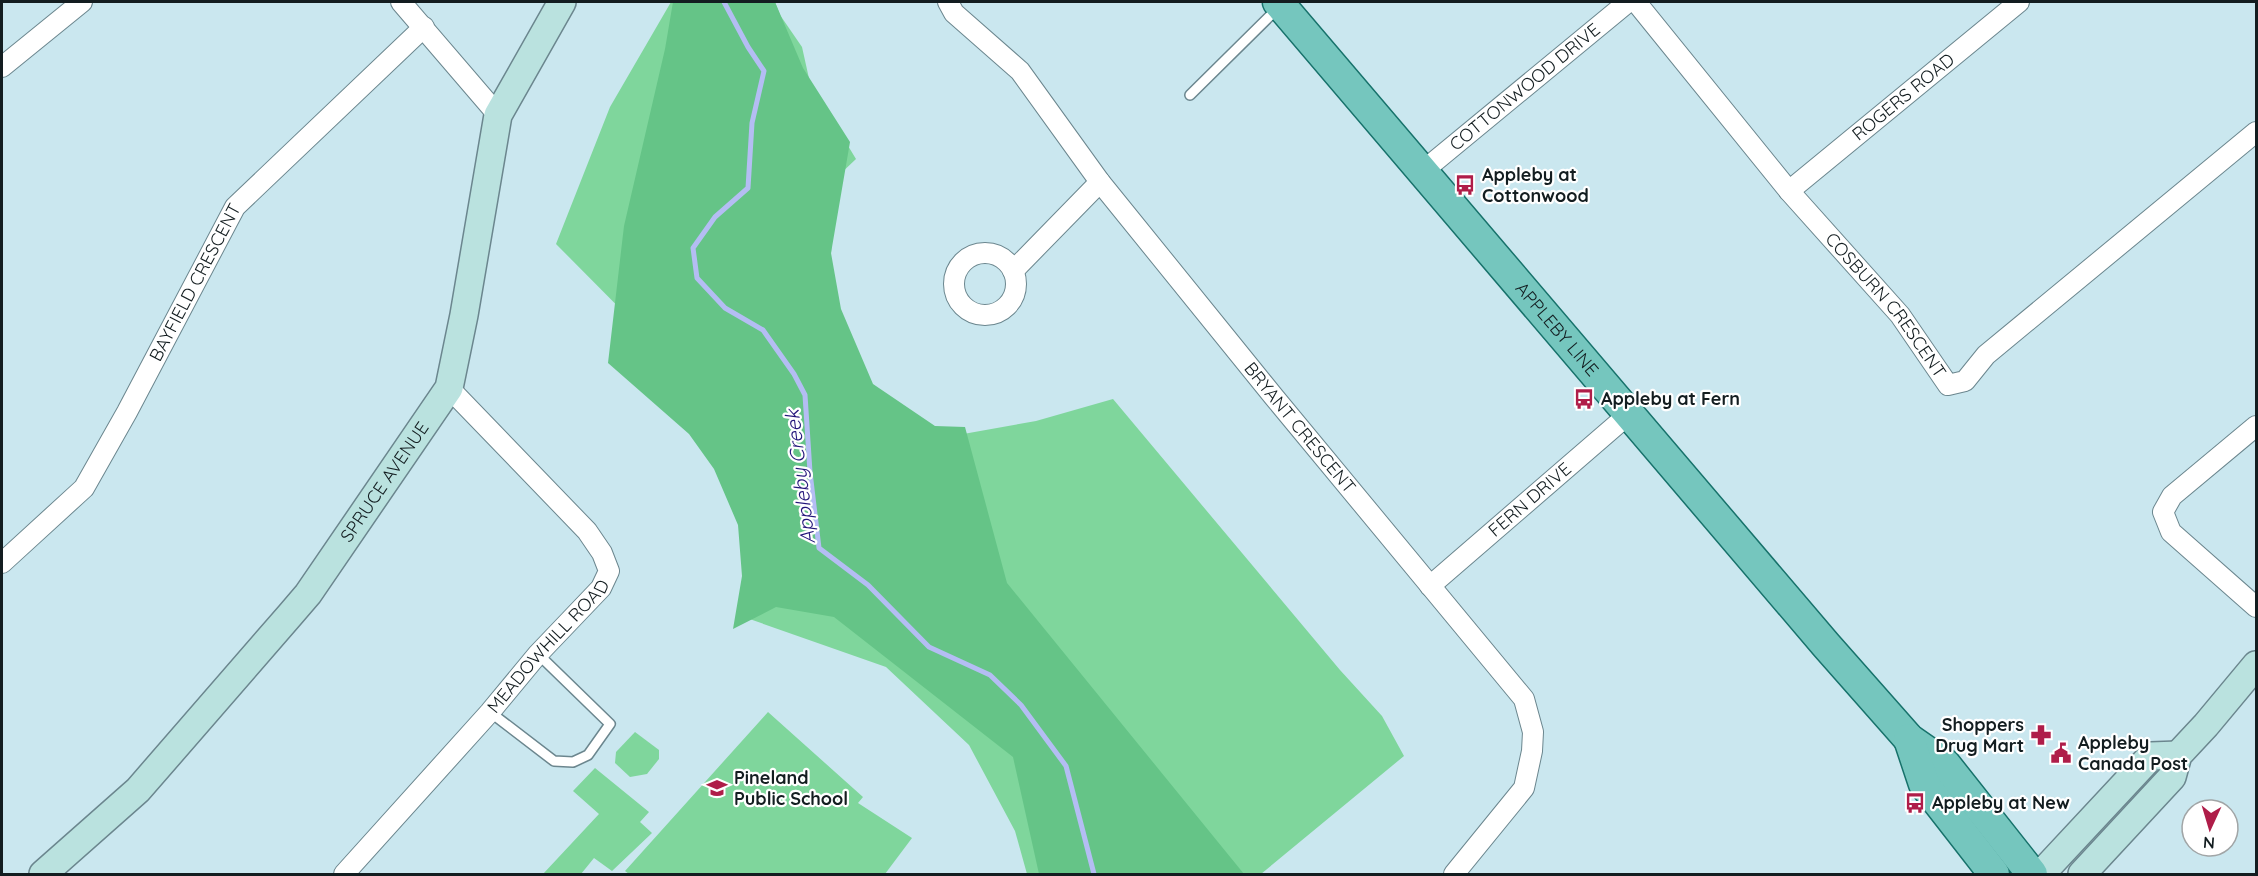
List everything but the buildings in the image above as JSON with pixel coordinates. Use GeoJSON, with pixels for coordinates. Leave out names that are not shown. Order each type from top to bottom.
{"type":"FeatureCollection","features":[{"type":"Feature","properties":{"kind":"main road","name":"APPLEBY LINE"},"geometry":{"type":"LineString","coordinates":[[1279,3],[1909,739],[1945,764],[2032,874]]}},
{"type":"Feature","properties":{"kind":"main road","name":"APPLEBY LINE"},"geometry":{"type":"LineString","coordinates":[[1909,739],[1924,784],[1994,874]]}},
{"type":"Feature","properties":{"kind":"street"},"geometry":{"type":"LineString","coordinates":[[2,67],[82,2]]}},
{"type":"Feature","properties":{"kind":"street"},"geometry":{"type":"LineString","coordinates":[[401,2],[498,115]]}},
{"type":"Feature","properties":{"kind":"street","name":"SPRUCE AVENUE"},"geometry":{"type":"LineString","coordinates":[[44,874],[138,790],[308,594],[448,388],[464,315],[498,115],[562,2]]}},
{"type":"Feature","properties":{"kind":"street","name":"BRYANT CRESCENT"},"geometry":{"type":"LineString","coordinates":[[948,2],[954,13],[1020,71],[1100,182],[1524,699],[1533,732],[1532,751],[1524,788],[1454,874]]}},
{"type":"Feature","properties":{"kind":"street","name":"COTTONWOOD DRIVE"},"geometry":{"type":"LineString","coordinates":[[1423,171],[1628,2]]}},
{"type":"Feature","properties":{"kind":"street","name":"COSBURN CRESCENT"},"geometry":{"type":"LineString","coordinates":[[1636,2],[1789,191],[1900,315],[1948,385],[1965,381],[1986,355],[2256,132]]}},
{"type":"Feature","properties":{"kind":"street","name":"ROGERS ROAD"},"geometry":{"type":"LineString","coordinates":[[1789,191],[2019,2]]}},
{"type":"Feature","properties":{"kind":"street","name":"BAYFIELD CRESCENT"},"geometry":{"type":"LineString","coordinates":[[2,563],[84,488],[127,412],[235,207],[424,27]]}},
{"type":"Feature","properties":{"kind":"street"},"geometry":{"type":"LineString","coordinates":[[1013,271],[1100,182]]}},
{"type":"Feature","properties":{"kind":"street","name":"MEADOWHILL ROAD"},"geometry":{"type":"LineString","coordinates":[[344,874],[490,712],[538,654],[601,588],[609,571],[602,553],[587,531],[448,388]]}},
{"type":"Feature","properties":{"kind":"street","name":"FERN DRIVE"},"geometry":{"type":"LineString","coordinates":[[1430,586],[1629,414]]}},
{"type":"Feature","properties":{"kind":"street"},"geometry":{"type":"LineString","coordinates":[[2256,426],[2172,496],[2163,512],[2171,532],[2256,607]]}},
{"type":"Feature","properties":{"kind":"street"},"geometry":{"type":"LineString","coordinates":[[2082,874],[2172,777],[2178,755],[2256,665]]}},
{"type":"Feature","properties":{"kind":"street"},"geometry":{"type":"LineString","coordinates":[[2041,874],[2151,756],[2178,755]]}},
{"type":"Feature","properties":{"kind":"lane"},"geometry":{"type":"LineString","coordinates":[[1190,95],[1279,3]]}},
{"type":"Feature","properties":{"kind":"lane"},"geometry":{"type":"LineString","coordinates":[[490,712],[555,761],[573,762],[588,754],[610,724],[538,654]]}},
{"type":"Feature","properties":{"kind":"green space"},"geometry":{"type":"Polygon","coordinates":[[[671,2],[775,2],[780,15],[802,47],[810,83],[856,159],[837,177],[826,318],[896,446],[1036,421],[1113,399],[1340,670],[1382,716],[1404,756],[1261,874],[1027,874],[1015,831],[969,745],[886,667],[741,616],[783,565],[677,366],[556,244],[610,107],[671,2]]]}},
{"type":"Feature","properties":{"kind":"green space"},"geometry":{"type":"Polygon","coordinates":[[[673,2],[775,2],[803,68],[850,142],[831,253],[841,309],[873,384],[935,426],[965,427],[1007,583],[1244,874],[1039,874],[1013,757],[834,617],[776,607],[733,629],[742,576],[738,525],[714,469],[689,434],[608,363],[624,226],[665,49],[673,2]]]}},
{"type":"Feature","properties":{"kind":"green space"},"geometry":{"type":"Polygon","coordinates":[[[768,712],[863,797],[858,803],[912,838],[885,874],[629,874],[625,871],[768,712]]]}},
{"type":"Feature","properties":{"kind":"green space"},"geometry":{"type":"Polygon","coordinates":[[[635,732],[659,750],[659,759],[647,774],[630,777],[615,763],[616,752],[635,732]]]}},
{"type":"Feature","properties":{"kind":"green space"},"geometry":{"type":"Polygon","coordinates":[[[595,768],[649,812],[640,822],[652,833],[612,871],[594,858],[581,874],[543,874],[599,814],[573,791],[595,768]]]}},
{"type":"Feature","properties":{"kind":"waterway","name":"Appleby Creek"},"geometry":{"type":"LineString","coordinates":[[724,2],[748,47],[764,71],[752,123],[748,188],[715,217],[693,248],[697,278],[725,308],[763,330],[794,374],[805,395],[810,472],[819,548],[868,585],[929,647],[990,675],[1021,705],[1066,766],[1094,874]]}},
{"type":"Feature","properties":{"kind":"place","name":"Appleby at Cottonwood"},"geometry":{"type":"Point","coordinates":[1465,185]}},
{"type":"Feature","properties":{"kind":"place","name":"Appleby at Fern"},"geometry":{"type":"Point","coordinates":[1584,399]}},
{"type":"Feature","properties":{"kind":"place","name":"Shoppers Drug Mart"},"geometry":{"type":"Point","coordinates":[2041,735]}},
{"type":"Feature","properties":{"kind":"place","name":"Appleby Canada Post"},"geometry":{"type":"Point","coordinates":[2061,753]}},
{"type":"Feature","properties":{"kind":"place","name":"Pineland Public School"},"geometry":{"type":"Point","coordinates":[717,788]}},
{"type":"Feature","properties":{"kind":"place","name":"Appleby at New"},"geometry":{"type":"Point","coordinates":[1915,803]}}]}
